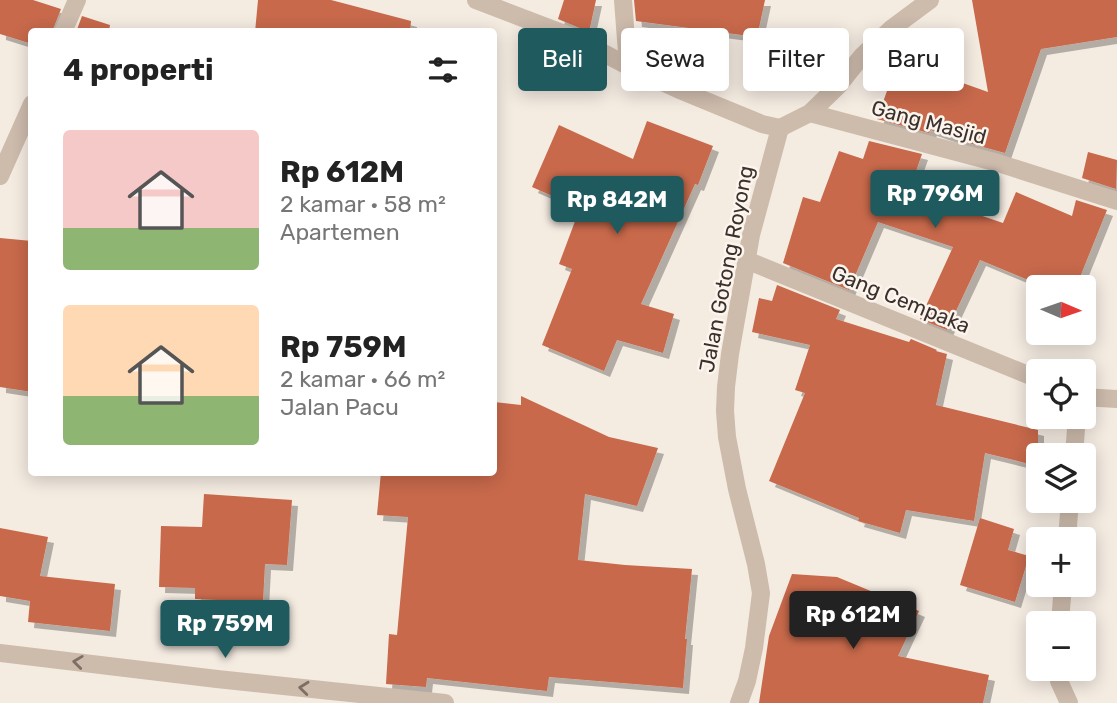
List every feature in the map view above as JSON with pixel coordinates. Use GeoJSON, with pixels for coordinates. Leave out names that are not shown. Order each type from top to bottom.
{"type":"FeatureCollection","features":[{"type":"Feature","properties":{"kind":"street"},"geometry":{"type":"LineString","coordinates":[[65,28],[76,0]]}},
{"type":"Feature","properties":{"kind":"street"},"geometry":{"type":"LineString","coordinates":[[476,0],[575,38],[621,62]]}},
{"type":"Feature","properties":{"kind":"street"},"geometry":{"type":"LineString","coordinates":[[623,0],[625,28]]}},
{"type":"Feature","properties":{"kind":"street"},"geometry":{"type":"LineString","coordinates":[[686,91],[762,124],[780,128],[810,113],[838,86],[862,56],[891,29],[930,0]]}},
{"type":"Feature","properties":{"kind":"street"},"geometry":{"type":"LineString","coordinates":[[0,176],[28,113]]}},
{"type":"Feature","properties":{"kind":"street","name":"Gang Masjid"},"geometry":{"type":"LineString","coordinates":[[810,113],[998,163],[1117,201]]}},
{"type":"Feature","properties":{"kind":"street","name":"Jalan Gotong Royong"},"geometry":{"type":"LineString","coordinates":[[739,703],[754,648],[761,593],[757,564],[737,489],[725,411],[730,354],[747,260],[780,128]]}},
{"type":"Feature","properties":{"kind":"street","name":"Gang Cempaka"},"geometry":{"type":"LineString","coordinates":[[747,260],[1026,375]]}},
{"type":"Feature","properties":{"kind":"street"},"geometry":{"type":"LineString","coordinates":[[1096,398],[1117,399]]}},
{"type":"Feature","properties":{"kind":"street"},"geometry":{"type":"LineString","coordinates":[[0,653],[445,703]]}},
{"type":"Feature","properties":{"kind":"street"},"geometry":{"type":"LineString","coordinates":[[1059,681],[1069,703]]}},
{"type":"Feature","properties":{"kind":"building"},"geometry":{"type":"Polygon","coordinates":[[[0,0],[33,0],[61,9],[54,28],[28,28],[28,43],[0,34],[0,0]]]}},
{"type":"Feature","properties":{"kind":"building"},"geometry":{"type":"Polygon","coordinates":[[[258,0],[331,0],[411,21],[410,28],[255,28],[258,0]]]}},
{"type":"Feature","properties":{"kind":"building"},"geometry":{"type":"Polygon","coordinates":[[[564,0],[596,0],[590,28],[579,28],[558,19],[564,0]]]}},
{"type":"Feature","properties":{"kind":"building"},"geometry":{"type":"Polygon","coordinates":[[[634,0],[765,0],[759,28],[743,28],[743,35],[729,33],[729,28],[689,28],[636,21],[634,0]]]}},
{"type":"Feature","properties":{"kind":"building"},"geometry":{"type":"Polygon","coordinates":[[[972,0],[1117,0],[1117,37],[1041,49],[1005,153],[931,130],[929,133],[877,119],[887,91],[964,91],[964,83],[988,92],[972,0]]]}},
{"type":"Feature","properties":{"kind":"building"},"geometry":{"type":"Polygon","coordinates":[[[82,16],[110,25],[110,28],[78,28],[82,16]]]}},
{"type":"Feature","properties":{"kind":"building"},"geometry":{"type":"Polygon","coordinates":[[[647,121],[713,146],[698,185],[695,184],[641,304],[674,314],[663,353],[617,340],[604,371],[542,345],[572,269],[559,264],[580,208],[532,187],[559,125],[633,159],[647,121]]]}},
{"type":"Feature","properties":{"kind":"building"},"geometry":{"type":"Polygon","coordinates":[[[869,141],[922,154],[909,191],[1003,223],[1016,192],[1072,216],[1076,200],[1107,210],[1081,275],[1026,275],[1026,279],[980,260],[947,330],[920,319],[953,247],[878,222],[849,290],[783,263],[803,197],[820,202],[839,151],[863,159],[869,141]]]}},
{"type":"Feature","properties":{"kind":"building"},"geometry":{"type":"Polygon","coordinates":[[[1088,152],[1117,160],[1116,189],[1082,178],[1088,152]]]}},
{"type":"Feature","properties":{"kind":"building"},"geometry":{"type":"Polygon","coordinates":[[[0,238],[28,241],[28,391],[0,387],[0,238]]]}},
{"type":"Feature","properties":{"kind":"building"},"geometry":{"type":"Polygon","coordinates":[[[777,285],[840,310],[836,319],[909,342],[911,339],[947,354],[936,405],[1038,430],[1038,443],[1026,443],[1026,463],[985,453],[974,521],[906,510],[900,533],[858,521],[859,518],[769,481],[805,393],[795,390],[810,345],[752,332],[759,298],[772,301],[777,285]]]}},
{"type":"Feature","properties":{"kind":"building"},"geometry":{"type":"Polygon","coordinates":[[[521,396],[609,437],[658,448],[637,506],[585,494],[578,560],[692,569],[683,688],[549,677],[547,691],[427,678],[426,687],[386,684],[389,634],[397,635],[408,517],[377,515],[381,476],[497,476],[497,402],[521,405],[521,396]]]}},
{"type":"Feature","properties":{"kind":"building"},"geometry":{"type":"Polygon","coordinates":[[[204,494],[292,500],[287,565],[265,564],[263,602],[195,599],[195,588],[159,587],[161,526],[202,527],[204,494]]]}},
{"type":"Feature","properties":{"kind":"building"},"geometry":{"type":"Polygon","coordinates":[[[980,518],[1014,529],[1008,550],[1026,555],[1026,566],[1015,602],[960,585],[980,518]]]}},
{"type":"Feature","properties":{"kind":"building"},"geometry":{"type":"Polygon","coordinates":[[[0,528],[48,537],[40,576],[115,584],[110,631],[28,622],[30,601],[0,596],[0,528]]]}},
{"type":"Feature","properties":{"kind":"building"},"geometry":{"type":"Polygon","coordinates":[[[792,574],[837,577],[919,611],[898,656],[989,675],[983,703],[759,703],[769,636],[792,574]]]}}]}
